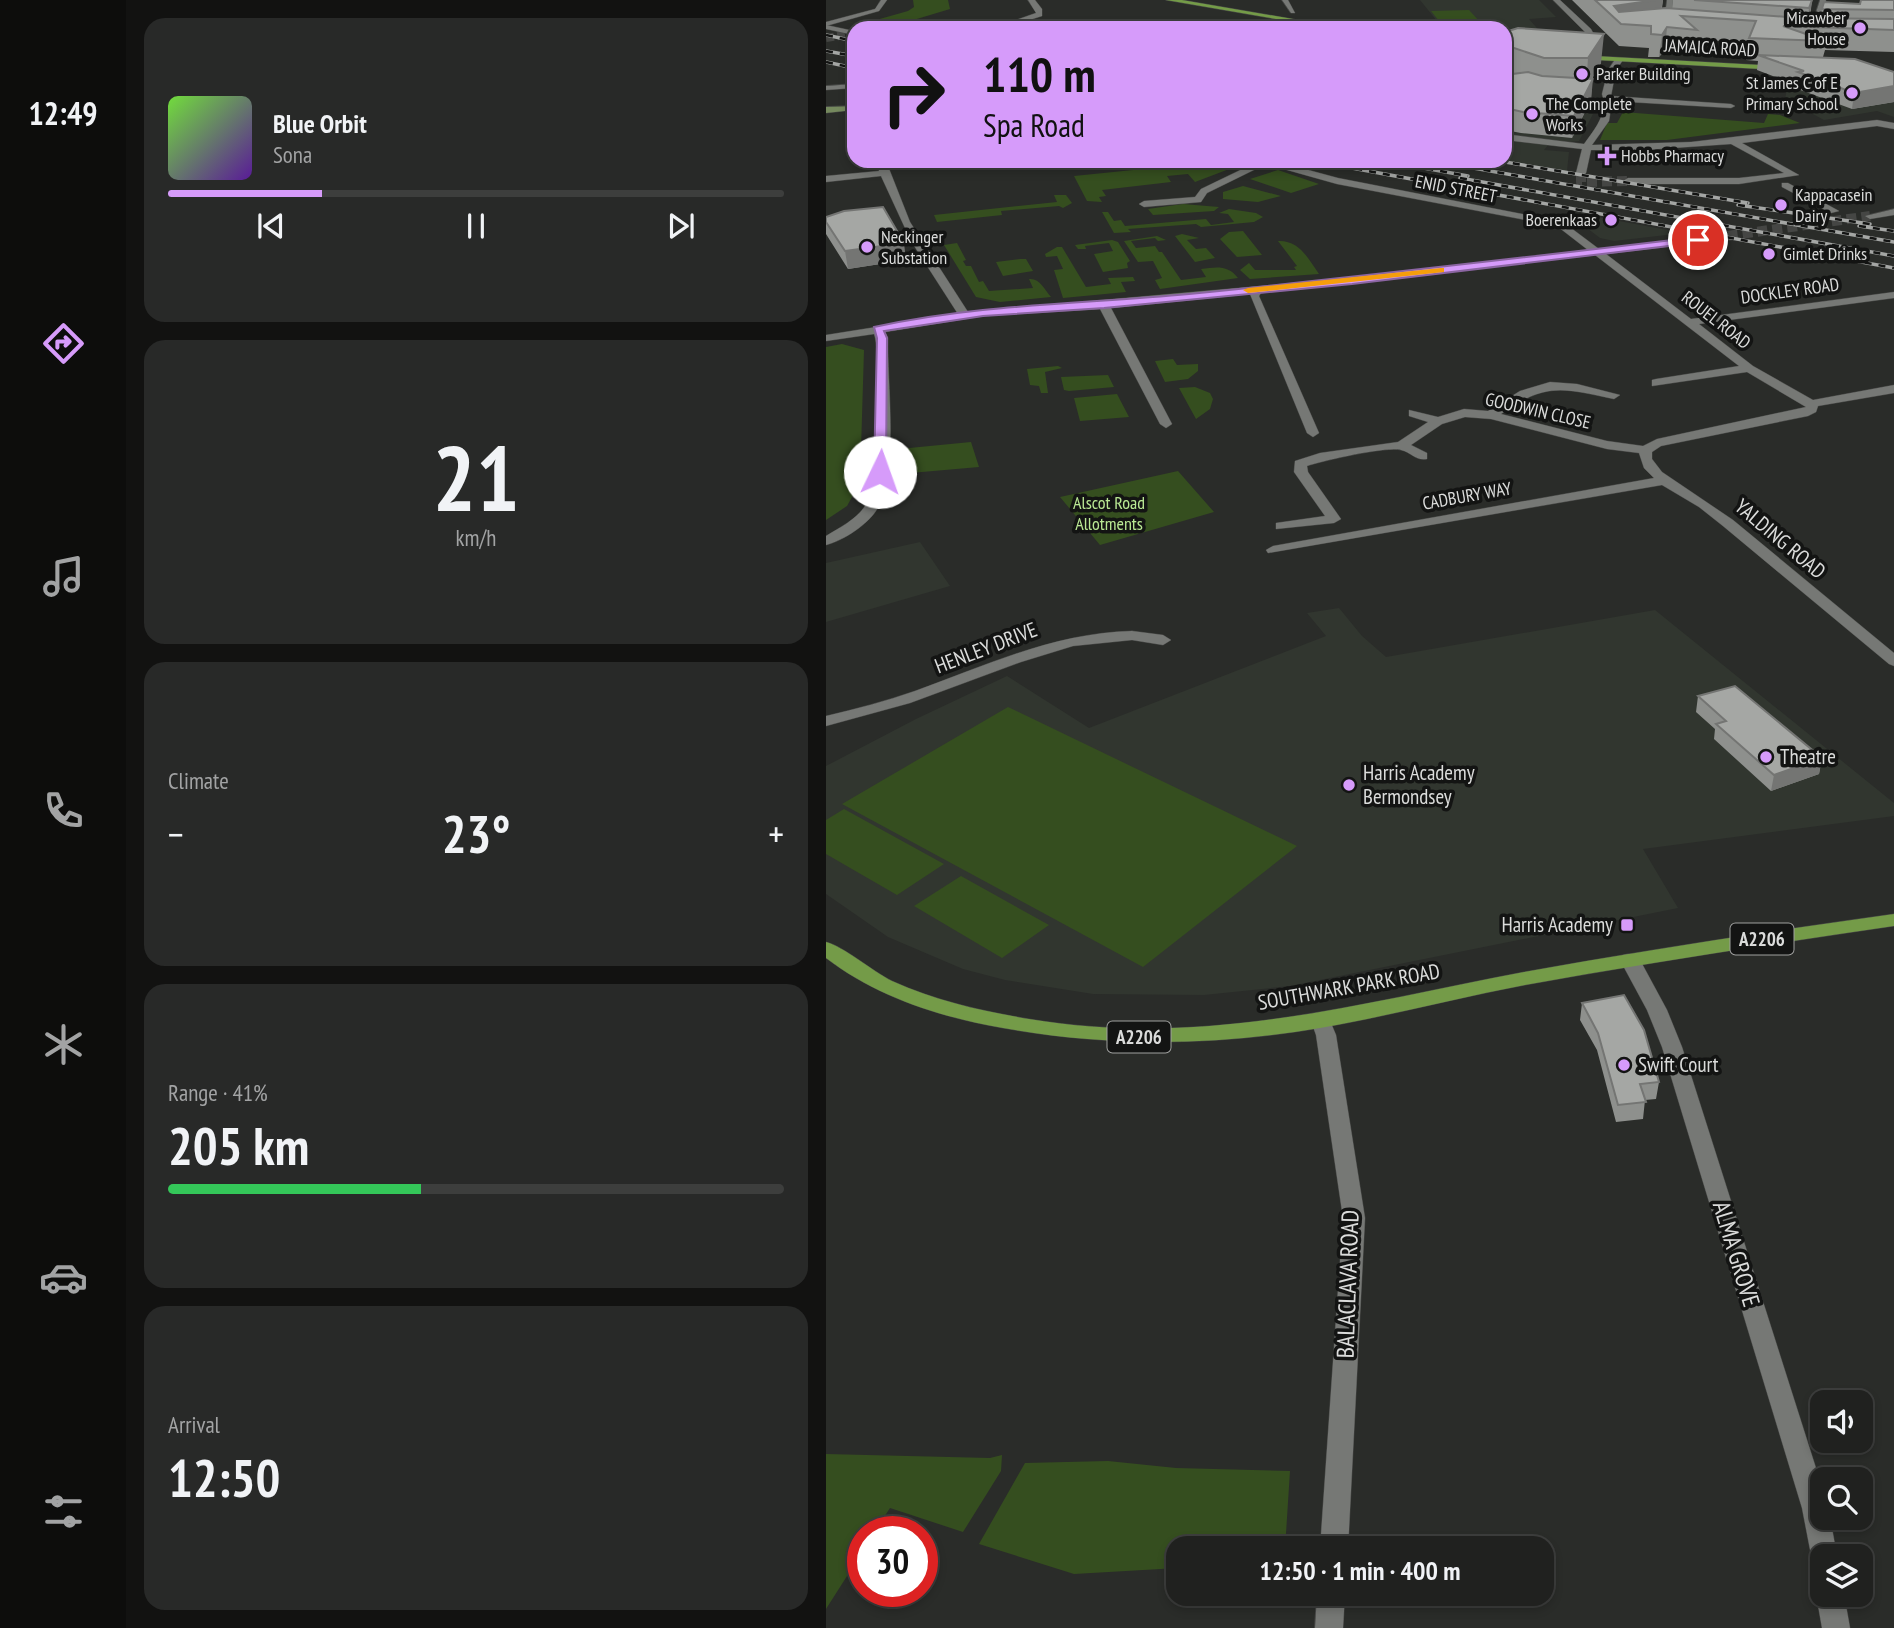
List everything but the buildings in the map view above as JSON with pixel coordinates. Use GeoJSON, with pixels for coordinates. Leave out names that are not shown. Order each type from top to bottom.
{"type":"FeatureCollection","features":[{"type":"Feature","properties":{"kind":"main road"},"geometry":{"type":"LineString","coordinates":[[1169,0],[1298,21]]}},
{"type":"Feature","properties":{"kind":"main road","name":"JAMAICA ROAD"},"geometry":{"type":"LineString","coordinates":[[1650,60],[1619,60],[1571,54],[1786,68]]}},
{"type":"Feature","properties":{"kind":"main road"},"geometry":{"type":"LineString","coordinates":[[826,110],[847,108]]}},
{"type":"Feature","properties":{"kind":"main road","name":"SOUTHWARK PARK ROAD"},"geometry":{"type":"LineString","coordinates":[[826,948],[861,974],[904,995],[976,1016],[1058,1031],[1183,1036],[1321,1021],[1630,960],[1894,920]]}},
{"type":"Feature","properties":{"kind":"street"},"geometry":{"type":"LineString","coordinates":[[826,25],[877,10],[884,0]]}},
{"type":"Feature","properties":{"kind":"street"},"geometry":{"type":"LineString","coordinates":[[1018,21],[1039,14],[1040,10],[1031,0]]}},
{"type":"Feature","properties":{"kind":"street"},"geometry":{"type":"LineString","coordinates":[[1286,0],[1293,12]]}},
{"type":"Feature","properties":{"kind":"street"},"geometry":{"type":"LineString","coordinates":[[1556,0],[1588,31],[1594,42],[1581,53]]}},
{"type":"Feature","properties":{"kind":"street"},"geometry":{"type":"LineString","coordinates":[[1664,25],[1670,0]]}},
{"type":"Feature","properties":{"kind":"street"},"geometry":{"type":"LineString","coordinates":[[1811,35],[1823,0]]}},
{"type":"Feature","properties":{"kind":"street"},"geometry":{"type":"LineString","coordinates":[[826,25],[847,32]]}},
{"type":"Feature","properties":{"kind":"street"},"geometry":{"type":"LineString","coordinates":[[1653,27],[1677,27]]}},
{"type":"Feature","properties":{"kind":"street"},"geometry":{"type":"LineString","coordinates":[[1797,35],[1825,35]]}},
{"type":"Feature","properties":{"kind":"street"},"geometry":{"type":"LineString","coordinates":[[1581,173],[1587,148],[1605,121],[1604,95],[1612,69],[1619,60]]}},
{"type":"Feature","properties":{"kind":"street"},"geometry":{"type":"LineString","coordinates":[[826,88],[847,86]]}},
{"type":"Feature","properties":{"kind":"street"},"geometry":{"type":"LineString","coordinates":[[1604,95],[1731,106]]}},
{"type":"Feature","properties":{"kind":"street"},"geometry":{"type":"LineString","coordinates":[[1512,138],[1587,148],[1638,149],[1889,124]]}},
{"type":"Feature","properties":{"kind":"street"},"geometry":{"type":"LineString","coordinates":[[1628,181],[1780,182],[1794,176],[1731,140]]}},
{"type":"Feature","properties":{"kind":"street"},"geometry":{"type":"LineString","coordinates":[[883,168],[897,212],[964,315]]}},
{"type":"Feature","properties":{"kind":"street"},"geometry":{"type":"LineString","coordinates":[[1144,204],[1198,200],[1204,191],[1251,168]]}},
{"type":"Feature","properties":{"kind":"street","name":"ENID STREET"},"geometry":{"type":"LineString","coordinates":[[1290,168],[1337,181],[1560,224]]}},
{"type":"Feature","properties":{"kind":"street"},"geometry":{"type":"LineString","coordinates":[[826,179],[884,173]]}},
{"type":"Feature","properties":{"kind":"street"},"geometry":{"type":"LineString","coordinates":[[1780,182],[1834,211]]}},
{"type":"Feature","properties":{"kind":"street"},"geometry":{"type":"LineString","coordinates":[[1870,216],[1894,212]]}},
{"type":"Feature","properties":{"kind":"street","name":"ROUEL ROAD"},"geometry":{"type":"LineString","coordinates":[[1560,224],[1749,368],[1808,408]]}},
{"type":"Feature","properties":{"kind":"street"},"geometry":{"type":"LineString","coordinates":[[826,338],[964,315],[1104,305],[1698,240]]}},
{"type":"Feature","properties":{"kind":"street"},"geometry":{"type":"LineString","coordinates":[[1258,289],[1254,296],[1312,433]]}},
{"type":"Feature","properties":{"kind":"street","name":"DOCKLEY ROAD"},"geometry":{"type":"LineString","coordinates":[[1691,322],[1894,295]]}},
{"type":"Feature","properties":{"kind":"street"},"geometry":{"type":"LineString","coordinates":[[1104,305],[1166,424]]}},
{"type":"Feature","properties":{"kind":"street"},"geometry":{"type":"LineString","coordinates":[[826,541],[872,507],[879,486],[882,449],[882,338],[878,329]]}},
{"type":"Feature","properties":{"kind":"street"},"geometry":{"type":"LineString","coordinates":[[1656,383],[1749,368]]}},
{"type":"Feature","properties":{"kind":"street"},"geometry":{"type":"LineString","coordinates":[[1491,415],[1532,389],[1547,383],[1614,395]]}},
{"type":"Feature","properties":{"kind":"street"},"geometry":{"type":"LineString","coordinates":[[1645,450],[1657,443],[1894,389]]}},
{"type":"Feature","properties":{"kind":"street","name":"GOODWIN CLOSE"},"geometry":{"type":"LineString","coordinates":[[1281,526],[1334,519],[1301,472],[1300,464],[1320,457],[1402,445],[1438,421],[1464,413],[1491,415],[1608,445],[1645,450]]}},
{"type":"Feature","properties":{"kind":"street"},"geometry":{"type":"LineString","coordinates":[[1413,414],[1438,421]]}},
{"type":"Feature","properties":{"kind":"street"},"geometry":{"type":"LineString","coordinates":[[1402,445],[1422,456]]}},
{"type":"Feature","properties":{"kind":"street","name":"YALDING ROAD"},"geometry":{"type":"LineString","coordinates":[[1645,450],[1644,457],[1650,468],[1702,503],[1894,661]]}},
{"type":"Feature","properties":{"kind":"street","name":"CADBURY WAY"},"geometry":{"type":"LineString","coordinates":[[1273,550],[1667,480]]}},
{"type":"Feature","properties":{"kind":"street","name":"HENLEY DRIVE"},"geometry":{"type":"LineString","coordinates":[[826,722],[910,698],[1069,641],[1113,634],[1163,640]]}},
{"type":"Feature","properties":{"kind":"street","name":"ALMA GROVE"},"geometry":{"type":"LineString","coordinates":[[1630,960],[1657,1010],[1672,1047],[1815,1508],[1821,1544]]}},
{"type":"Feature","properties":{"kind":"street","name":"BALACLAVA ROAD"},"geometry":{"type":"LineString","coordinates":[[1321,1021],[1326,1035],[1354,1218],[1335,1536]]}},
{"type":"Feature","properties":{"kind":"street"},"geometry":{"type":"LineString","coordinates":[[1329,1628],[1330,1606]]}},
{"type":"Feature","properties":{"kind":"street"},"geometry":{"type":"LineString","coordinates":[[1832,1607],[1836,1628]]}},
{"type":"Feature","properties":{"kind":"shaded area"},"geometry":{"type":"Polygon","coordinates":[[[1420,0],[1539,0],[1556,17],[1529,19],[1542,34],[1512,33],[1512,21],[1437,21],[1420,0]]]}},
{"type":"Feature","properties":{"kind":"shaded area"},"geometry":{"type":"Polygon","coordinates":[[[1790,74],[1894,78],[1894,117],[1877,111],[1824,120],[1785,99],[1790,74]]]}},
{"type":"Feature","properties":{"kind":"shaded area"},"geometry":{"type":"Polygon","coordinates":[[[1512,101],[1593,114],[1579,141],[1549,144],[1544,150],[1569,152],[1567,171],[1512,161],[1512,101]]]}},
{"type":"Feature","properties":{"kind":"shaded area"},"geometry":{"type":"Polygon","coordinates":[[[1581,214],[1684,233],[1614,241],[1600,238],[1579,222],[1581,214]]]}},
{"type":"Feature","properties":{"kind":"shaded area"},"geometry":{"type":"Polygon","coordinates":[[[920,542],[950,586],[826,622],[826,563],[920,542]]]}},
{"type":"Feature","properties":{"kind":"shaded area","name":"Harris Academy Bermondsey"},"geometry":{"type":"Polygon","coordinates":[[[1339,608],[1362,636],[1386,657],[1655,610],[1894,803],[1894,816],[1643,849],[1678,908],[1290,986],[1204,995],[1093,994],[1005,980],[963,969],[888,937],[826,894],[826,766],[1007,676],[1089,728],[1326,636],[1307,613],[1339,608]]]}},
{"type":"Feature","properties":{"kind":"green space"},"geometry":{"type":"Polygon","coordinates":[[[913,0],[948,0],[950,9],[910,21],[873,21],[908,11],[914,7],[913,0]]]}},
{"type":"Feature","properties":{"kind":"green space"},"geometry":{"type":"Polygon","coordinates":[[[1469,10],[1479,21],[1439,21],[1431,11],[1469,10]]]}},
{"type":"Feature","properties":{"kind":"green space"},"geometry":{"type":"Polygon","coordinates":[[[1623,112],[1764,123],[1768,114],[1780,115],[1800,123],[1667,140],[1600,140],[1607,123],[1617,123],[1623,112]]]}},
{"type":"Feature","properties":{"kind":"green space"},"geometry":{"type":"Polygon","coordinates":[[[1153,168],[1232,168],[1195,182],[1188,174],[1167,176],[1171,182],[1102,190],[1106,196],[1099,197],[1102,202],[1087,201],[1074,176],[1153,168]]]}},
{"type":"Feature","properties":{"kind":"green space"},"geometry":{"type":"Polygon","coordinates":[[[1278,170],[1319,184],[1291,193],[1250,179],[1278,170]]]}},
{"type":"Feature","properties":{"kind":"green space"},"geometry":{"type":"Polygon","coordinates":[[[1243,186],[1281,196],[1258,202],[1223,199],[1223,192],[1243,186]]]}},
{"type":"Feature","properties":{"kind":"green space"},"geometry":{"type":"Polygon","coordinates":[[[1054,195],[1066,195],[1072,203],[1063,208],[1059,206],[1001,211],[1002,215],[937,222],[934,215],[1057,202],[1054,195]]]}},
{"type":"Feature","properties":{"kind":"green space"},"geometry":{"type":"Polygon","coordinates":[[[1183,204],[1219,207],[1214,211],[1153,215],[1148,209],[1183,204]]]}},
{"type":"Feature","properties":{"kind":"green space"},"geometry":{"type":"Polygon","coordinates":[[[1229,209],[1256,213],[1263,217],[1254,222],[1201,227],[1196,224],[1128,229],[1131,232],[1114,233],[1102,212],[1108,212],[1114,221],[1121,220],[1125,226],[1206,219],[1211,225],[1234,222],[1228,214],[1219,213],[1229,209]]]}},
{"type":"Feature","properties":{"kind":"green space"},"geometry":{"type":"Polygon","coordinates":[[[1243,231],[1262,255],[1237,257],[1220,239],[1229,232],[1243,231]]]}},
{"type":"Feature","properties":{"kind":"green space"},"geometry":{"type":"Polygon","coordinates":[[[1182,234],[1199,238],[1187,240],[1196,249],[1206,248],[1215,258],[1195,262],[1175,236],[1182,234]]]}},
{"type":"Feature","properties":{"kind":"green space"},"geometry":{"type":"Polygon","coordinates":[[[1157,236],[1166,240],[1158,241],[1155,238],[1131,241],[1136,248],[1155,246],[1181,280],[1206,277],[1201,269],[1217,268],[1226,269],[1238,278],[1160,289],[1155,280],[1162,278],[1153,261],[1138,262],[1124,241],[1157,236]]]}},
{"type":"Feature","properties":{"kind":"green space"},"geometry":{"type":"Polygon","coordinates":[[[1112,240],[1118,242],[1130,261],[1127,263],[1128,268],[1103,272],[1094,254],[1113,251],[1109,243],[1085,246],[1086,249],[1078,249],[1075,245],[1112,240]]]}},
{"type":"Feature","properties":{"kind":"green space"},"geometry":{"type":"Polygon","coordinates":[[[1278,241],[1292,243],[1297,247],[1319,274],[1250,279],[1240,270],[1249,263],[1255,270],[1296,270],[1294,267],[1297,266],[1278,241]]]}},
{"type":"Feature","properties":{"kind":"green space"},"geometry":{"type":"Polygon","coordinates":[[[957,243],[966,260],[963,261],[966,266],[971,266],[979,282],[983,281],[989,291],[1033,288],[1029,279],[1033,279],[1042,285],[1051,297],[1000,302],[976,297],[944,245],[957,243]]]}},
{"type":"Feature","properties":{"kind":"green space"},"geometry":{"type":"Polygon","coordinates":[[[1062,247],[1086,287],[1111,284],[1108,278],[1133,277],[1135,281],[1121,282],[1126,292],[1063,298],[1054,270],[1063,269],[1057,256],[1046,257],[1045,254],[1062,247]]]}},
{"type":"Feature","properties":{"kind":"green space"},"geometry":{"type":"Polygon","coordinates":[[[1026,259],[1033,271],[1003,276],[996,262],[1026,259]]]}},
{"type":"Feature","properties":{"kind":"green space"},"geometry":{"type":"Polygon","coordinates":[[[842,344],[864,350],[860,483],[847,506],[826,520],[826,347],[842,344]]]}},
{"type":"Feature","properties":{"kind":"green space"},"geometry":{"type":"Polygon","coordinates":[[[1173,359],[1177,365],[1198,364],[1198,371],[1188,379],[1165,382],[1155,361],[1173,359]]]}},
{"type":"Feature","properties":{"kind":"green space"},"geometry":{"type":"Polygon","coordinates":[[[1058,366],[1062,368],[1045,372],[1048,393],[1041,393],[1039,386],[1030,385],[1027,369],[1058,366]]]}},
{"type":"Feature","properties":{"kind":"green space"},"geometry":{"type":"Polygon","coordinates":[[[1108,375],[1114,387],[1069,391],[1064,390],[1061,377],[1108,375]]]}},
{"type":"Feature","properties":{"kind":"green space"},"geometry":{"type":"Polygon","coordinates":[[[1195,387],[1210,393],[1213,399],[1210,409],[1196,419],[1179,388],[1195,387]]]}},
{"type":"Feature","properties":{"kind":"green space"},"geometry":{"type":"Polygon","coordinates":[[[1117,394],[1129,417],[1080,421],[1074,398],[1117,394]]]}},
{"type":"Feature","properties":{"kind":"green space"},"geometry":{"type":"Polygon","coordinates":[[[971,442],[979,467],[899,474],[899,449],[971,442]]]}},
{"type":"Feature","properties":{"kind":"green space","name":"Alscot Road Allotments"},"geometry":{"type":"Polygon","coordinates":[[[1178,471],[1214,512],[1100,545],[1060,497],[1178,471]]]}},
{"type":"Feature","properties":{"kind":"green space"},"geometry":{"type":"Polygon","coordinates":[[[1008,707],[1297,846],[1143,967],[842,804],[1008,707]]]}},
{"type":"Feature","properties":{"kind":"green space"},"geometry":{"type":"Polygon","coordinates":[[[844,809],[944,864],[897,895],[826,854],[826,820],[844,809]]]}},
{"type":"Feature","properties":{"kind":"green space"},"geometry":{"type":"Polygon","coordinates":[[[961,876],[1049,925],[1002,958],[914,906],[961,876]]]}},
{"type":"Feature","properties":{"kind":"green space"},"geometry":{"type":"Polygon","coordinates":[[[826,1454],[990,1458],[1002,1455],[1001,1471],[963,1532],[938,1524],[938,1516],[914,1516],[890,1508],[885,1516],[847,1516],[847,1576],[826,1609],[826,1454]]]}},
{"type":"Feature","properties":{"kind":"green space"},"geometry":{"type":"Polygon","coordinates":[[[1108,1461],[1176,1468],[1290,1471],[1286,1536],[1166,1536],[1166,1569],[1074,1574],[979,1544],[1025,1463],[1108,1461]]]}},
{"type":"Feature","properties":{"kind":"tunnel"},"geometry":{"type":"LineString","coordinates":[[826,38],[845,35]]}},
{"type":"Feature","properties":{"kind":"tunnel"},"geometry":{"type":"LineString","coordinates":[[1581,173],[1581,182],[1628,181]]}},
{"type":"Feature","properties":{"kind":"tunnel"},"geometry":{"type":"LineString","coordinates":[[1698,240],[1870,216]]}},
{"type":"Feature","properties":{"kind":"railway"},"geometry":{"type":"LineString","coordinates":[[826,35],[847,40]]}},
{"type":"Feature","properties":{"kind":"railway"},"geometry":{"type":"LineString","coordinates":[[826,51],[847,55]]}},
{"type":"Feature","properties":{"kind":"railway"},"geometry":{"type":"LineString","coordinates":[[826,62],[847,66]]}},
{"type":"Feature","properties":{"kind":"railway"},"geometry":{"type":"LineString","coordinates":[[1512,163],[1748,203]]}},
{"type":"Feature","properties":{"kind":"railway"},"geometry":{"type":"LineString","coordinates":[[1352,168],[1894,268]]}},
{"type":"Feature","properties":{"kind":"railway"},"geometry":{"type":"LineString","coordinates":[[1424,168],[1468,176]]}},
{"type":"Feature","properties":{"kind":"railway"},"geometry":{"type":"LineString","coordinates":[[1473,168],[1894,242]]}},
{"type":"Feature","properties":{"kind":"railway"},"geometry":{"type":"LineString","coordinates":[[1460,178],[1894,256]]}},
{"type":"Feature","properties":{"kind":"railway"},"geometry":{"type":"LineString","coordinates":[[1738,205],[1870,224]]}},
{"type":"Feature","properties":{"kind":"railway"},"geometry":{"type":"LineString","coordinates":[[1859,226],[1894,231]]}},
{"type":"Feature","properties":{"kind":"slow traffic"},"geometry":{"type":"LineString","coordinates":[[1248,290],[1441,270]]}},
{"type":"Feature","properties":{"kind":"place","name":"Micawber House"},"geometry":{"type":"Point","coordinates":[1860,28]}},
{"type":"Feature","properties":{"kind":"place","name":"Parker Building"},"geometry":{"type":"Point","coordinates":[1582,74]}},
{"type":"Feature","properties":{"kind":"place","name":"St James C of E Primary School"},"geometry":{"type":"Point","coordinates":[1852,93]}},
{"type":"Feature","properties":{"kind":"place","name":"The Complete Works"},"geometry":{"type":"Point","coordinates":[1532,114]}},
{"type":"Feature","properties":{"kind":"place","name":"Hobbs Pharmacy"},"geometry":{"type":"Point","coordinates":[1607,156]}},
{"type":"Feature","properties":{"kind":"place","name":"Kappacasein Dairy"},"geometry":{"type":"Point","coordinates":[1781,205]}},
{"type":"Feature","properties":{"kind":"place","name":"Boerenkaas"},"geometry":{"type":"Point","coordinates":[1611,220]}},
{"type":"Feature","properties":{"kind":"place","name":"Neckinger Substation"},"geometry":{"type":"Point","coordinates":[867,247]}},
{"type":"Feature","properties":{"kind":"place","name":"Gimlet Drinks"},"geometry":{"type":"Point","coordinates":[1769,254]}},
{"type":"Feature","properties":{"kind":"place","name":"Theatre"},"geometry":{"type":"Point","coordinates":[1766,757]}},
{"type":"Feature","properties":{"kind":"place","name":"Harris Academy Bermondsey"},"geometry":{"type":"Point","coordinates":[1349,785]}},
{"type":"Feature","properties":{"kind":"place","name":"Harris Academy"},"geometry":{"type":"Point","coordinates":[1627,925]}},
{"type":"Feature","properties":{"kind":"place","name":"Swift Court"},"geometry":{"type":"Point","coordinates":[1624,1065]}},
{"type":"Feature","properties":{"kind":"route"},"geometry":{"type":"LineString","coordinates":[[880,472],[882,338],[878,329],[983,313],[1104,305],[1352,281],[1698,240]]}}]}
